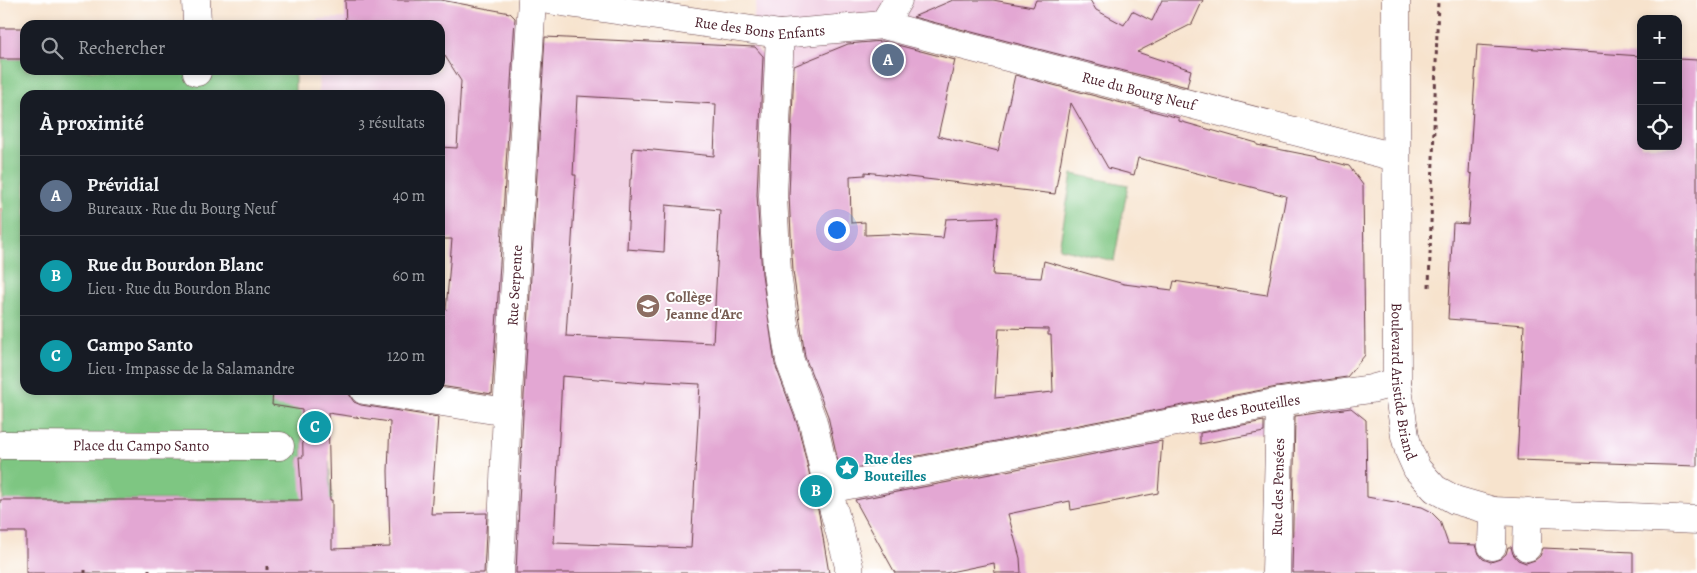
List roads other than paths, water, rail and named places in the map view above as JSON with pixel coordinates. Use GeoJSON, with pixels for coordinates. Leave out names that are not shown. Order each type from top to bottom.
{"type":"FeatureCollection","features":[{"type":"Feature","properties":{"kind":"street","name":"Rue Serpente"},"geometry":{"type":"LineString","coordinates":[[500,573],[507,412],[532,0]]}},
{"type":"Feature","properties":{"kind":"street","name":"Rue des Bons Enfants"},"geometry":{"type":"LineString","coordinates":[[548,0],[780,34],[883,25]]}},
{"type":"Feature","properties":{"kind":"street"},"geometry":{"type":"LineString","coordinates":[[883,25],[898,0]]}},
{"type":"Feature","properties":{"kind":"street","name":"Boulevard Aristide Briand"},"geometry":{"type":"LineString","coordinates":[[1396,0],[1397,382],[1404,436],[1417,469],[1435,489],[1455,500],[1493,511],[1697,520]]}},
{"type":"Feature","properties":{"kind":"street","name":"Rue du Bourg Neuf"},"geometry":{"type":"LineString","coordinates":[[883,25],[1395,156]]}},
{"type":"Feature","properties":{"kind":"street"},"geometry":{"type":"LineString","coordinates":[[780,34],[773,196],[777,272],[790,360],[813,422],[828,489],[850,566],[849,573]]}},
{"type":"Feature","properties":{"kind":"street","name":"Rue des Bouteilles"},"geometry":{"type":"LineString","coordinates":[[828,489],[1280,402],[1372,389],[1397,382]]}},
{"type":"Feature","properties":{"kind":"street"},"geometry":{"type":"LineString","coordinates":[[396,395],[507,412]]}},
{"type":"Feature","properties":{"kind":"street","name":"Rue des Pensées"},"geometry":{"type":"LineString","coordinates":[[1276,573],[1280,402]]}},
{"type":"Feature","properties":{"kind":"street","name":"Place du Campo Santo"},"geometry":{"type":"LineString","coordinates":[[2,445],[280,446]]}},
{"type":"Feature","properties":{"kind":"street"},"geometry":{"type":"LineString","coordinates":[[1492,546],[1493,511]]}},
{"type":"Feature","properties":{"kind":"street"},"geometry":{"type":"LineString","coordinates":[[1527,547],[1528,512]]}},
{"type":"Feature","properties":{"kind":"place","name":"Prévidial"},"geometry":{"type":"Point","coordinates":[888,60]}},
{"type":"Feature","properties":{"kind":"place","name":"Collège Jeanne d'Arc"},"geometry":{"type":"Point","coordinates":[648,306]}},
{"type":"Feature","properties":{"kind":"place","name":"Campo Santo"},"geometry":{"type":"Point","coordinates":[315,427]}},
{"type":"Feature","properties":{"kind":"place","name":"Rue des Bouteilles"},"geometry":{"type":"Point","coordinates":[847,468]}},
{"type":"Feature","properties":{"kind":"place","name":"Rue du Bourdon Blanc"},"geometry":{"type":"Point","coordinates":[816,491]}}]}
